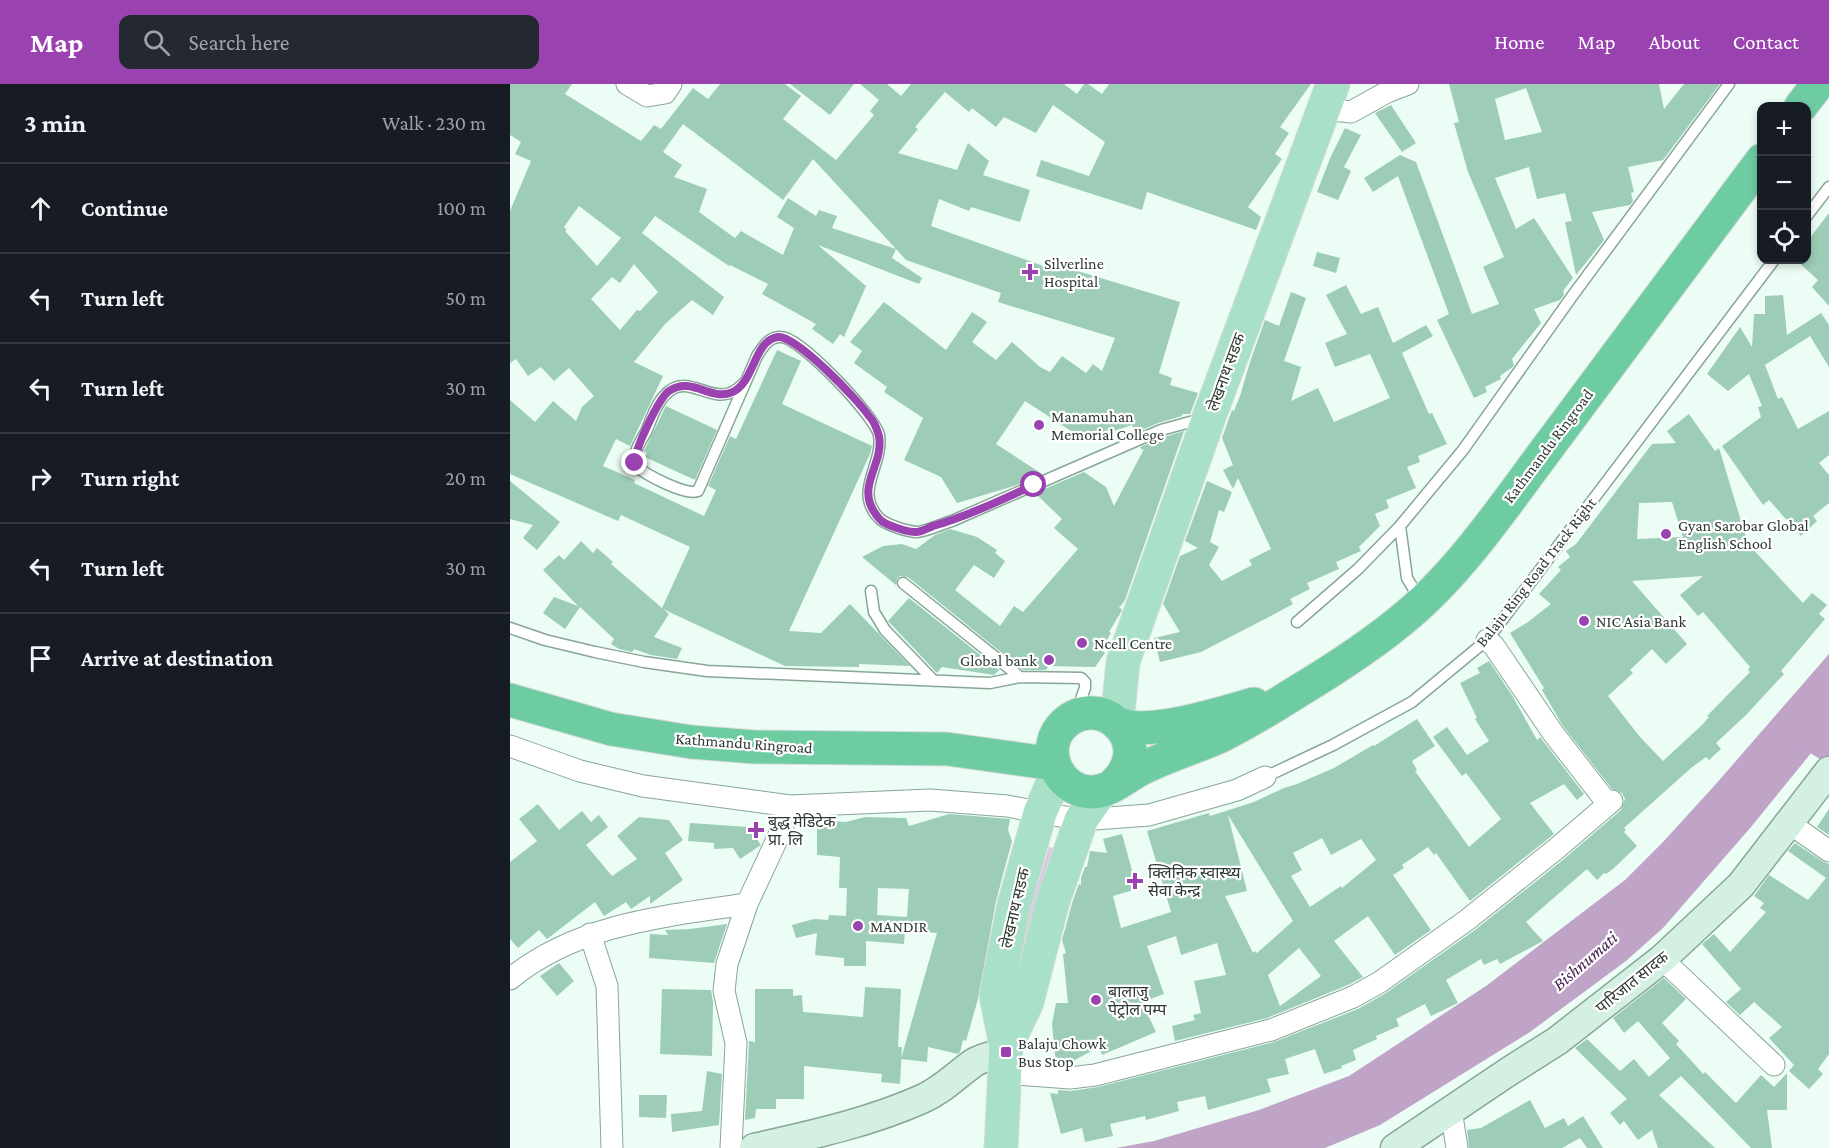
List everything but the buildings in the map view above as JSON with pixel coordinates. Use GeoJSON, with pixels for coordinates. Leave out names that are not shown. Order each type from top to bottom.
{"type":"FeatureCollection","features":[{"type":"Feature","properties":{"kind":"highway"},"geometry":{"type":"LineString","coordinates":[[1804,102],[1818,84]]}},
{"type":"Feature","properties":{"kind":"highway","name":"Kathmandu Ringroad"},"geometry":{"type":"LineString","coordinates":[[947,749],[1056,770],[1067,784],[1090,792],[1107,788],[1142,768],[1215,738],[1256,718],[1365,648],[1422,603],[1466,554],[1757,165]]}},
{"type":"Feature","properties":{"kind":"highway","name":"Kathmandu Ringroad"},"geometry":{"type":"LineString","coordinates":[[510,700],[611,729],[691,742],[755,747],[947,749],[1020,737],[1074,717],[1099,714],[1129,728],[1150,728],[1296,693]]}},
{"type":"Feature","properties":{"kind":"highway"},"geometry":{"type":"LineString","coordinates":[[1056,770],[1052,755],[1055,735],[1074,717]]}},
{"type":"Feature","properties":{"kind":"highway"},"geometry":{"type":"LineString","coordinates":[[1107,788],[1122,777],[1131,756],[1126,734],[1118,723]]}},
{"type":"Feature","properties":{"kind":"main road","name":"लेखनाथ सडक"},"geometry":{"type":"LineString","coordinates":[[1118,723],[1123,662],[1209,417],[1328,97]]}},
{"type":"Feature","properties":{"kind":"main road","name":"लेखनाथ सडक"},"geometry":{"type":"LineString","coordinates":[[1074,717],[1108,683],[1123,662]]}},
{"type":"Feature","properties":{"kind":"main road","name":"लेखनाथ सडक"},"geometry":{"type":"LineString","coordinates":[[1000,1148],[1006,1057],[996,995],[1014,904],[1040,813],[1056,770]]}},
{"type":"Feature","properties":{"kind":"main road","name":"लेखनाथ सडक"},"geometry":{"type":"LineString","coordinates":[[1006,1057],[1027,1002],[1053,901],[1081,820],[1107,788]]}},
{"type":"Feature","properties":{"kind":"street"},"geometry":{"type":"LineString","coordinates":[[627,84],[647,96],[664,93],[671,84]]}},
{"type":"Feature","properties":{"kind":"street"},"geometry":{"type":"LineString","coordinates":[[1328,97],[1351,112],[1387,92],[1408,84]]}},
{"type":"Feature","properties":{"kind":"street"},"geometry":{"type":"LineString","coordinates":[[754,1148],[846,1127],[925,1098],[950,1082],[977,1060],[1006,1057],[1070,1078],[1095,1075],[1271,1030],[1353,997],[1380,982],[1467,920],[1556,849],[1610,802],[1553,733],[1494,646],[1487,640]]}},
{"type":"Feature","properties":{"kind":"street","name":"Balaju Ring Road Track Right"},"geometry":{"type":"LineString","coordinates":[[510,746],[580,771],[643,786],[790,806],[930,801],[1007,806],[1081,820],[1149,815],[1237,790],[1264,777]]}},
{"type":"Feature","properties":{"kind":"street","name":"पारिजात सादक"},"geometry":{"type":"LineString","coordinates":[[1395,1148],[1557,1041],[1662,959],[1741,885],[1829,771]]}},
{"type":"Feature","properties":{"kind":"street"},"geometry":{"type":"LineString","coordinates":[[731,1148],[736,1043],[723,991],[727,964],[747,904],[790,806]]}},
{"type":"Feature","properties":{"kind":"street"},"geometry":{"type":"LineString","coordinates":[[1789,823],[1829,851]]}},
{"type":"Feature","properties":{"kind":"street"},"geometry":{"type":"LineString","coordinates":[[514,968],[590,934],[637,921],[747,904]]}},
{"type":"Feature","properties":{"kind":"street"},"geometry":{"type":"LineString","coordinates":[[590,934],[608,986],[612,1148]]}},
{"type":"Feature","properties":{"kind":"street"},"geometry":{"type":"LineString","coordinates":[[1662,959],[1774,1065]]}},
{"type":"Feature","properties":{"kind":"street"},"geometry":{"type":"LineString","coordinates":[[1451,1110],[1457,1148]]}},
{"type":"Feature","properties":{"kind":"lane"},"geometry":{"type":"LineString","coordinates":[[1297,622],[1358,569],[1400,526],[1463,450],[1573,294],[1729,84]]}},
{"type":"Feature","properties":{"kind":"lane"},"geometry":{"type":"LineString","coordinates":[[1811,210],[1829,187]]}},
{"type":"Feature","properties":{"kind":"lane","name":"Balaju Ring Road Track Right"},"geometry":{"type":"LineString","coordinates":[[1264,777],[1333,745],[1412,702],[1487,640],[1771,264]]}},
{"type":"Feature","properties":{"kind":"lane"},"geometry":{"type":"LineString","coordinates":[[745,382],[735,391],[727,394],[709,392],[685,385],[669,391],[661,400],[637,449],[634,459],[636,466],[680,489],[693,493],[698,491],[745,382],[764,346],[775,337],[786,338],[815,360],[868,414],[877,430],[880,445],[867,491],[873,510],[885,523],[915,532],[952,521],[1161,430],[1209,417]]}},
{"type":"Feature","properties":{"kind":"lane"},"geometry":{"type":"LineString","coordinates":[[1400,526],[1407,578],[1422,603]]}},
{"type":"Feature","properties":{"kind":"lane"},"geometry":{"type":"LineString","coordinates":[[903,583],[1020,677]]}},
{"type":"Feature","properties":{"kind":"lane"},"geometry":{"type":"LineString","coordinates":[[871,591],[874,612],[885,630],[934,681]]}},
{"type":"Feature","properties":{"kind":"lane"},"geometry":{"type":"LineString","coordinates":[[510,628],[545,640],[595,652],[707,671],[990,683],[1020,677],[1081,678],[1085,688],[1074,717]]}},
{"type":"Feature","properties":{"kind":"shaded area"},"geometry":{"type":"Polygon","coordinates":[[[1049,847],[1054,850],[1013,1001],[1020,944],[1049,847]]]}},
{"type":"Feature","properties":{"kind":"water","name":"Bishnumati"},"geometry":{"type":"Polygon","coordinates":[[[1829,654],[1829,731],[1751,827],[1663,928],[1626,961],[1530,1032],[1380,1125],[1325,1148],[1116,1148],[1154,1141],[1259,1110],[1349,1076],[1486,986],[1625,880],[1715,785],[1829,654]]]}},
{"type":"Feature","properties":{"kind":"waterway"},"geometry":{"type":"LineString","coordinates":[[1801,728],[1829,746]]}},
{"type":"Feature","properties":{"kind":"place","name":"Silverline Hospital"},"geometry":{"type":"Point","coordinates":[1030,272]}},
{"type":"Feature","properties":{"kind":"place","name":"Manamuhan Memorial College"},"geometry":{"type":"Point","coordinates":[1039,425]}},
{"type":"Feature","properties":{"kind":"place","name":"Gyan Sarobar Global English School"},"geometry":{"type":"Point","coordinates":[1666,534]}},
{"type":"Feature","properties":{"kind":"place","name":"NIC Asia Bank"},"geometry":{"type":"Point","coordinates":[1584,621]}},
{"type":"Feature","properties":{"kind":"place","name":"Ncell Centre"},"geometry":{"type":"Point","coordinates":[1082,643]}},
{"type":"Feature","properties":{"kind":"place","name":"Global bank"},"geometry":{"type":"Point","coordinates":[1049,660]}},
{"type":"Feature","properties":{"kind":"place","name":"बुद्ध मेडिटेक प्रा. लि"},"geometry":{"type":"Point","coordinates":[756,830]}},
{"type":"Feature","properties":{"kind":"place","name":"क्लिनिक स्वास्थ्य सेवा केन्द्र"},"geometry":{"type":"Point","coordinates":[1135,881]}},
{"type":"Feature","properties":{"kind":"place","name":"MANDIR"},"geometry":{"type":"Point","coordinates":[858,926]}},
{"type":"Feature","properties":{"kind":"place","name":"बालाजु पेट्रोल पम्प"},"geometry":{"type":"Point","coordinates":[1096,1000]}},
{"type":"Feature","properties":{"kind":"place","name":"Balaju Chowk Bus Stop"},"geometry":{"type":"Point","coordinates":[1006,1052]}},
{"type":"Feature","properties":{"kind":"route"},"geometry":{"type":"LineString","coordinates":[[635,463],[637,449],[664,395],[678,386],[685,385],[720,394],[735,391],[745,382],[769,340],[782,336],[799,346],[832,376],[873,422],[879,435],[880,445],[868,485],[868,496],[873,510],[885,523],[915,532],[952,521],[1034,485]]}}]}
